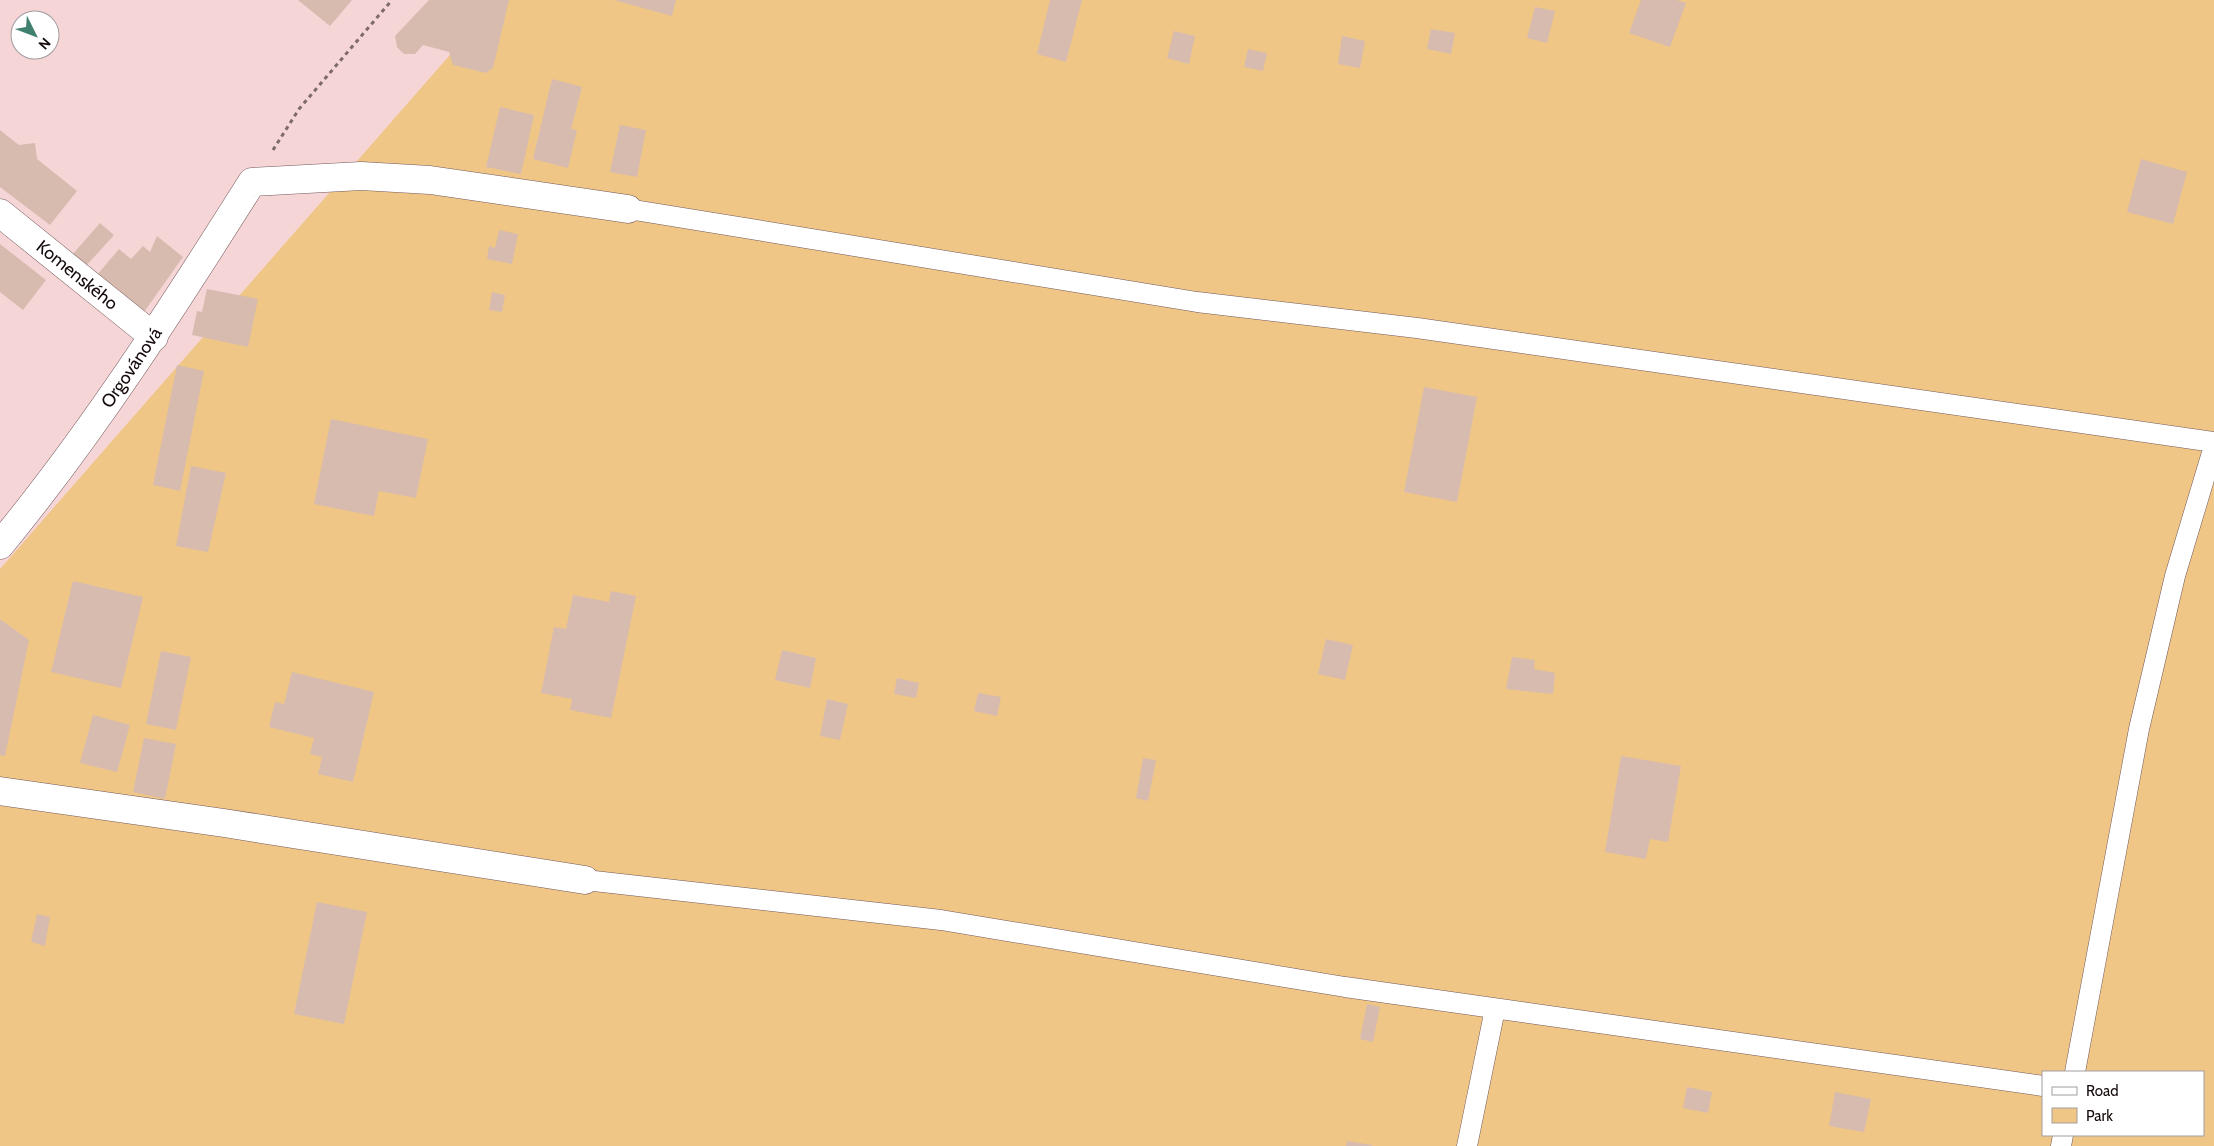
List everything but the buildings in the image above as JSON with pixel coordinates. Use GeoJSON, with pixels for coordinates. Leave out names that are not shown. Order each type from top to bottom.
{"type":"FeatureCollection","features":[{"type":"Feature","properties":{"kind":"street"},"geometry":{"type":"LineString","coordinates":[[252,182],[361,176],[430,180],[628,209]]}},
{"type":"Feature","properties":{"kind":"street","name":"Orgovánová"},"geometry":{"type":"LineString","coordinates":[[0,546],[36,501],[154,337],[252,182]]}},
{"type":"Feature","properties":{"kind":"street","name":"Komenského"},"geometry":{"type":"LineString","coordinates":[[0,213],[154,337]]}},
{"type":"Feature","properties":{"kind":"street"},"geometry":{"type":"LineString","coordinates":[[0,791],[224,823],[585,880]]}},
{"type":"Feature","properties":{"kind":"lane"},"geometry":{"type":"LineString","coordinates":[[628,209],[1198,302],[1417,328],[2214,442]]}},
{"type":"Feature","properties":{"kind":"lane"},"geometry":{"type":"LineString","coordinates":[[2075,1071],[2139,729],[2175,576],[2214,446]]}},
{"type":"Feature","properties":{"kind":"lane"},"geometry":{"type":"LineString","coordinates":[[585,880],[941,920],[1494,1009],[2042,1086]]}},
{"type":"Feature","properties":{"kind":"lane"},"geometry":{"type":"LineString","coordinates":[[1467,1146],[1494,1009]]}},
{"type":"Feature","properties":{"kind":"path"},"geometry":{"type":"LineString","coordinates":[[252,182],[299,110],[392,0]]}},
{"type":"Feature","properties":{"kind":"green space"},"geometry":{"type":"Polygon","coordinates":[[[498,0],[2214,0],[2214,1146],[0,1146],[0,569],[498,0]]]}}]}
